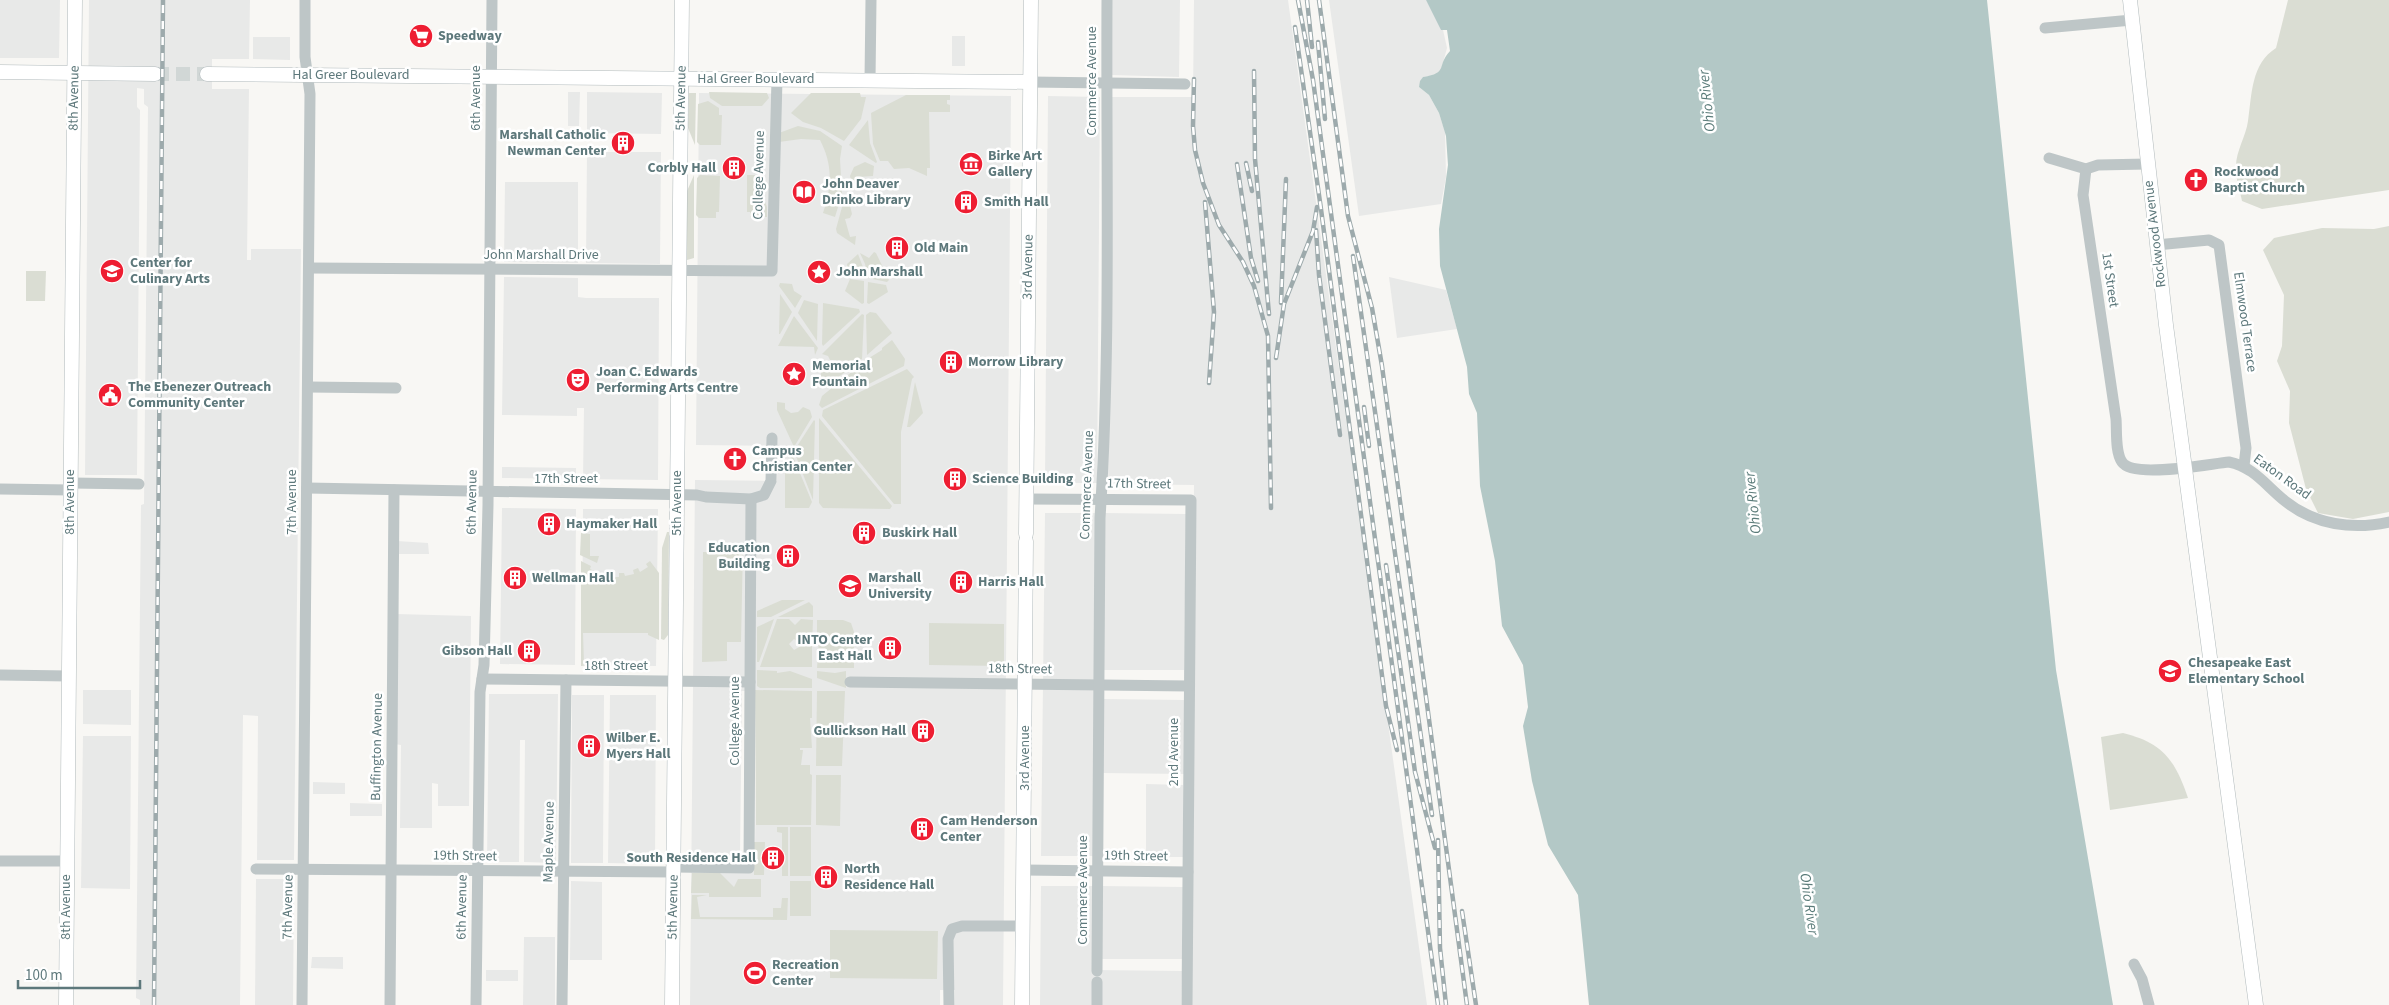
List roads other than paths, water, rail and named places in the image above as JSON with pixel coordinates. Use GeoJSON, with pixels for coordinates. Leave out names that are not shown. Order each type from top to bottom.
{"type":"FeatureCollection","features":[{"type":"Feature","properties":{"kind":"main road","name":"8th Avenue"},"geometry":{"type":"LineString","coordinates":[[66,1005],[75,0]]}},
{"type":"Feature","properties":{"kind":"main road","name":"5th Avenue"},"geometry":{"type":"LineString","coordinates":[[672,1005],[682,0]]}},
{"type":"Feature","properties":{"kind":"main road","name":"3rd Avenue"},"geometry":{"type":"LineString","coordinates":[[1022,1005],[1032,0]]}},
{"type":"Feature","properties":{"kind":"main road","name":"Rockwood Avenue"},"geometry":{"type":"LineString","coordinates":[[2130,0],[2156,246],[2256,1005]]}},
{"type":"Feature","properties":{"kind":"main road"},"geometry":{"type":"LineString","coordinates":[[0,72],[155,74]]}},
{"type":"Feature","properties":{"kind":"main road","name":"Hal Greer Boulevard"},"geometry":{"type":"LineString","coordinates":[[207,74],[1030,82]]}},
{"type":"Feature","properties":{"kind":"street","name":"7th Avenue"},"geometry":{"type":"LineString","coordinates":[[302,1005],[310,94],[304,49],[305,0]]}},
{"type":"Feature","properties":{"kind":"street","name":"6th Avenue"},"geometry":{"type":"LineString","coordinates":[[476,1005],[480,692],[488,492],[492,0]]}},
{"type":"Feature","properties":{"kind":"street"},"geometry":{"type":"LineString","coordinates":[[870,80],[871,0]]}},
{"type":"Feature","properties":{"kind":"street","name":"Commerce Avenue"},"geometry":{"type":"LineString","coordinates":[[1097,1005],[1107,0]]}},
{"type":"Feature","properties":{"kind":"street"},"geometry":{"type":"LineString","coordinates":[[2045,28],[2132,20]]}},
{"type":"Feature","properties":{"kind":"street","name":"College Avenue"},"geometry":{"type":"LineString","coordinates":[[772,271],[777,79]]}},
{"type":"Feature","properties":{"kind":"street","name":"Hal Greer Boulevard"},"geometry":{"type":"LineString","coordinates":[[1030,82],[1185,84]]}},
{"type":"Feature","properties":{"kind":"street"},"geometry":{"type":"LineString","coordinates":[[2049,158],[2086,169],[2098,166],[2147,164]]}},
{"type":"Feature","properties":{"kind":"street","name":"1st Street"},"geometry":{"type":"LineString","coordinates":[[2086,169],[2083,195],[2116,420],[2119,456]]}},
{"type":"Feature","properties":{"kind":"street","name":"Elmwood Terrace"},"geometry":{"type":"LineString","coordinates":[[2156,246],[2209,240],[2219,245],[2246,448],[2244,466]]}},
{"type":"Feature","properties":{"kind":"street","name":"John Marshall Drive"},"geometry":{"type":"LineString","coordinates":[[309,268],[772,271]]}},
{"type":"Feature","properties":{"kind":"street"},"geometry":{"type":"LineString","coordinates":[[308,387],[396,388]]}},
{"type":"Feature","properties":{"kind":"street"},"geometry":{"type":"LineString","coordinates":[[751,499],[764,495],[770,486],[772,438]]}},
{"type":"Feature","properties":{"kind":"street","name":"Eaton Road"},"geometry":{"type":"LineString","coordinates":[[2119,456],[2122,463],[2128,468],[2138,470],[2229,462],[2244,466],[2259,476],[2286,502],[2319,519],[2345,526],[2375,525],[2389,522]]}},
{"type":"Feature","properties":{"kind":"street"},"geometry":{"type":"LineString","coordinates":[[0,489],[139,484]]}},
{"type":"Feature","properties":{"kind":"street","name":"17th Street"},"geometry":{"type":"LineString","coordinates":[[307,488],[394,492],[677,495],[751,499]]}},
{"type":"Feature","properties":{"kind":"street","name":"Buffington Avenue"},"geometry":{"type":"LineString","coordinates":[[390,1005],[394,492]]}},
{"type":"Feature","properties":{"kind":"street","name":"College Avenue"},"geometry":{"type":"LineString","coordinates":[[674,870],[749,868],[751,499]]}},
{"type":"Feature","properties":{"kind":"street","name":"17th Street"},"geometry":{"type":"LineString","coordinates":[[1026,499],[1191,500]]}},
{"type":"Feature","properties":{"kind":"street","name":"2nd Avenue"},"geometry":{"type":"LineString","coordinates":[[1187,1005],[1191,500]]}},
{"type":"Feature","properties":{"kind":"street"},"geometry":{"type":"LineString","coordinates":[[0,675],[69,676]]}},
{"type":"Feature","properties":{"kind":"street","name":"18th Street"},"geometry":{"type":"LineString","coordinates":[[482,679],[750,682]]}},
{"type":"Feature","properties":{"kind":"street","name":"Maple Avenue"},"geometry":{"type":"LineString","coordinates":[[562,1005],[566,680]]}},
{"type":"Feature","properties":{"kind":"street","name":"18th Street"},"geometry":{"type":"LineString","coordinates":[[850,682],[1190,686]]}},
{"type":"Feature","properties":{"kind":"street"},"geometry":{"type":"LineString","coordinates":[[0,861],[67,862]]}},
{"type":"Feature","properties":{"kind":"street","name":"19th Street"},"geometry":{"type":"LineString","coordinates":[[256,869],[564,872],[674,870]]}},
{"type":"Feature","properties":{"kind":"street","name":"19th Street"},"geometry":{"type":"LineString","coordinates":[[1024,870],[1188,872]]}},
{"type":"Feature","properties":{"kind":"street"},"geometry":{"type":"LineString","coordinates":[[948,1005],[948,939],[952,929],[962,926],[1023,926]]}},
{"type":"Feature","properties":{"kind":"street"},"geometry":{"type":"LineString","coordinates":[[2134,964],[2142,979],[2149,1005]]}},
{"type":"Feature","properties":{"kind":"water","name":"Ohio River"},"geometry":{"type":"Polygon","coordinates":[[[1426,0],[1987,0],[2056,670],[2113,1005],[1589,1005],[1578,895],[1548,845],[1532,781],[1523,726],[1528,707],[1523,665],[1502,626],[1495,561],[1480,486],[1477,413],[1469,394],[1467,367],[1440,266],[1439,229],[1448,165],[1446,136],[1439,113],[1429,95],[1419,87],[1423,77],[1439,71],[1450,51],[1447,30],[1441,30],[1426,0]]]}},
{"type":"Feature","properties":{"kind":"tunnel"},"geometry":{"type":"LineString","coordinates":[[155,74],[207,74]]}},
{"type":"Feature","properties":{"kind":"railway"},"geometry":{"type":"LineString","coordinates":[[154,1005],[163,0]]}},
{"type":"Feature","properties":{"kind":"railway"},"geometry":{"type":"LineString","coordinates":[[1298,0],[1313,80],[1438,1005]]}},
{"type":"Feature","properties":{"kind":"railway"},"geometry":{"type":"LineString","coordinates":[[1307,0],[1312,47]]}},
{"type":"Feature","properties":{"kind":"railway"},"geometry":{"type":"LineString","coordinates":[[1319,0],[1348,216],[1372,308],[1382,366],[1467,1005]]}},
{"type":"Feature","properties":{"kind":"railway"},"geometry":{"type":"LineString","coordinates":[[1295,27],[1321,209],[1386,706],[1397,750]]}},
{"type":"Feature","properties":{"kind":"railway"},"geometry":{"type":"LineString","coordinates":[[1318,42],[1325,119]]}},
{"type":"Feature","properties":{"kind":"railway"},"geometry":{"type":"LineString","coordinates":[[1254,71],[1255,159],[1269,314]]}},
{"type":"Feature","properties":{"kind":"railway"},"geometry":{"type":"LineString","coordinates":[[1194,79],[1193,126],[1195,150],[1203,183],[1219,225],[1243,262],[1254,286],[1268,336],[1271,508]]}},
{"type":"Feature","properties":{"kind":"railway"},"geometry":{"type":"LineString","coordinates":[[1246,163],[1252,191]]}},
{"type":"Feature","properties":{"kind":"railway"},"geometry":{"type":"LineString","coordinates":[[1237,164],[1251,258],[1258,281]]}},
{"type":"Feature","properties":{"kind":"railway"},"geometry":{"type":"LineString","coordinates":[[1281,303],[1286,179]]}},
{"type":"Feature","properties":{"kind":"railway"},"geometry":{"type":"LineString","coordinates":[[1205,202],[1214,312],[1209,383]]}},
{"type":"Feature","properties":{"kind":"railway"},"geometry":{"type":"LineString","coordinates":[[1276,358],[1284,304],[1313,231],[1317,207]]}},
{"type":"Feature","properties":{"kind":"railway"},"geometry":{"type":"LineString","coordinates":[[1316,230],[1319,275],[1340,435]]}},
{"type":"Feature","properties":{"kind":"railway"},"geometry":{"type":"LineString","coordinates":[[1353,256],[1432,815]]}},
{"type":"Feature","properties":{"kind":"railway"},"geometry":{"type":"LineString","coordinates":[[1364,407],[1369,446]]}},
{"type":"Feature","properties":{"kind":"railway"},"geometry":{"type":"LineString","coordinates":[[1386,565],[1415,772],[1435,848]]}},
{"type":"Feature","properties":{"kind":"railway"},"geometry":{"type":"LineString","coordinates":[[1438,840],[1440,948],[1446,1005]]}},
{"type":"Feature","properties":{"kind":"railway"},"geometry":{"type":"LineString","coordinates":[[1462,911],[1476,1005]]}},
{"type":"Feature","properties":{"kind":"place","name":"Speedway"},"geometry":{"type":"Point","coordinates":[421,36]}},
{"type":"Feature","properties":{"kind":"place","name":"Marshall Catholic Newman Center"},"geometry":{"type":"Point","coordinates":[623,143]}},
{"type":"Feature","properties":{"kind":"place","name":"Birke Art Gallery"},"geometry":{"type":"Point","coordinates":[971,164]}},
{"type":"Feature","properties":{"kind":"place","name":"Corbly Hall"},"geometry":{"type":"Point","coordinates":[734,168]}},
{"type":"Feature","properties":{"kind":"place","name":"Rockwood Baptist Church"},"geometry":{"type":"Point","coordinates":[2196,180]}},
{"type":"Feature","properties":{"kind":"place","name":"John Deaver Drinko Library"},"geometry":{"type":"Point","coordinates":[804,192]}},
{"type":"Feature","properties":{"kind":"place","name":"Smith Hall"},"geometry":{"type":"Point","coordinates":[966,202]}},
{"type":"Feature","properties":{"kind":"place","name":"Old Main"},"geometry":{"type":"Point","coordinates":[897,248]}},
{"type":"Feature","properties":{"kind":"place","name":"Center for Culinary Arts"},"geometry":{"type":"Point","coordinates":[112,271]}},
{"type":"Feature","properties":{"kind":"place","name":"John Marshall"},"geometry":{"type":"Point","coordinates":[819,272]}},
{"type":"Feature","properties":{"kind":"place","name":"Morrow Library"},"geometry":{"type":"Point","coordinates":[951,362]}},
{"type":"Feature","properties":{"kind":"place","name":"Memorial Fountain"},"geometry":{"type":"Point","coordinates":[794,374]}},
{"type":"Feature","properties":{"kind":"place","name":"Joan C. Edwards Performing Arts Centre"},"geometry":{"type":"Point","coordinates":[578,380]}},
{"type":"Feature","properties":{"kind":"place","name":"The Ebenezer Outreach Community Center"},"geometry":{"type":"Point","coordinates":[110,395]}},
{"type":"Feature","properties":{"kind":"place","name":"Campus Christian Center"},"geometry":{"type":"Point","coordinates":[735,459]}},
{"type":"Feature","properties":{"kind":"place","name":"Science Building"},"geometry":{"type":"Point","coordinates":[955,479]}},
{"type":"Feature","properties":{"kind":"place","name":"Haymaker Hall"},"geometry":{"type":"Point","coordinates":[549,524]}},
{"type":"Feature","properties":{"kind":"place","name":"Buskirk Hall"},"geometry":{"type":"Point","coordinates":[864,533]}},
{"type":"Feature","properties":{"kind":"place","name":"Education Building"},"geometry":{"type":"Point","coordinates":[788,556]}},
{"type":"Feature","properties":{"kind":"place","name":"Wellman Hall"},"geometry":{"type":"Point","coordinates":[515,578]}},
{"type":"Feature","properties":{"kind":"place","name":"Harris Hall"},"geometry":{"type":"Point","coordinates":[961,582]}},
{"type":"Feature","properties":{"kind":"place","name":"Marshall University"},"geometry":{"type":"Point","coordinates":[850,586]}},
{"type":"Feature","properties":{"kind":"place","name":"INTO Center East Hall"},"geometry":{"type":"Point","coordinates":[890,648]}},
{"type":"Feature","properties":{"kind":"place","name":"Gibson Hall"},"geometry":{"type":"Point","coordinates":[529,651]}},
{"type":"Feature","properties":{"kind":"place","name":"Chesapeake East Elementary School"},"geometry":{"type":"Point","coordinates":[2170,671]}},
{"type":"Feature","properties":{"kind":"place","name":"Gullickson Hall"},"geometry":{"type":"Point","coordinates":[923,731]}},
{"type":"Feature","properties":{"kind":"place","name":"Wilber E. Myers Hall"},"geometry":{"type":"Point","coordinates":[589,746]}},
{"type":"Feature","properties":{"kind":"place","name":"Cam Henderson Center"},"geometry":{"type":"Point","coordinates":[922,829]}},
{"type":"Feature","properties":{"kind":"place","name":"South Residence Hall"},"geometry":{"type":"Point","coordinates":[773,858]}},
{"type":"Feature","properties":{"kind":"place","name":"North Residence Hall"},"geometry":{"type":"Point","coordinates":[826,877]}},
{"type":"Feature","properties":{"kind":"place","name":"Recreation Center"},"geometry":{"type":"Point","coordinates":[755,973]}}]}
